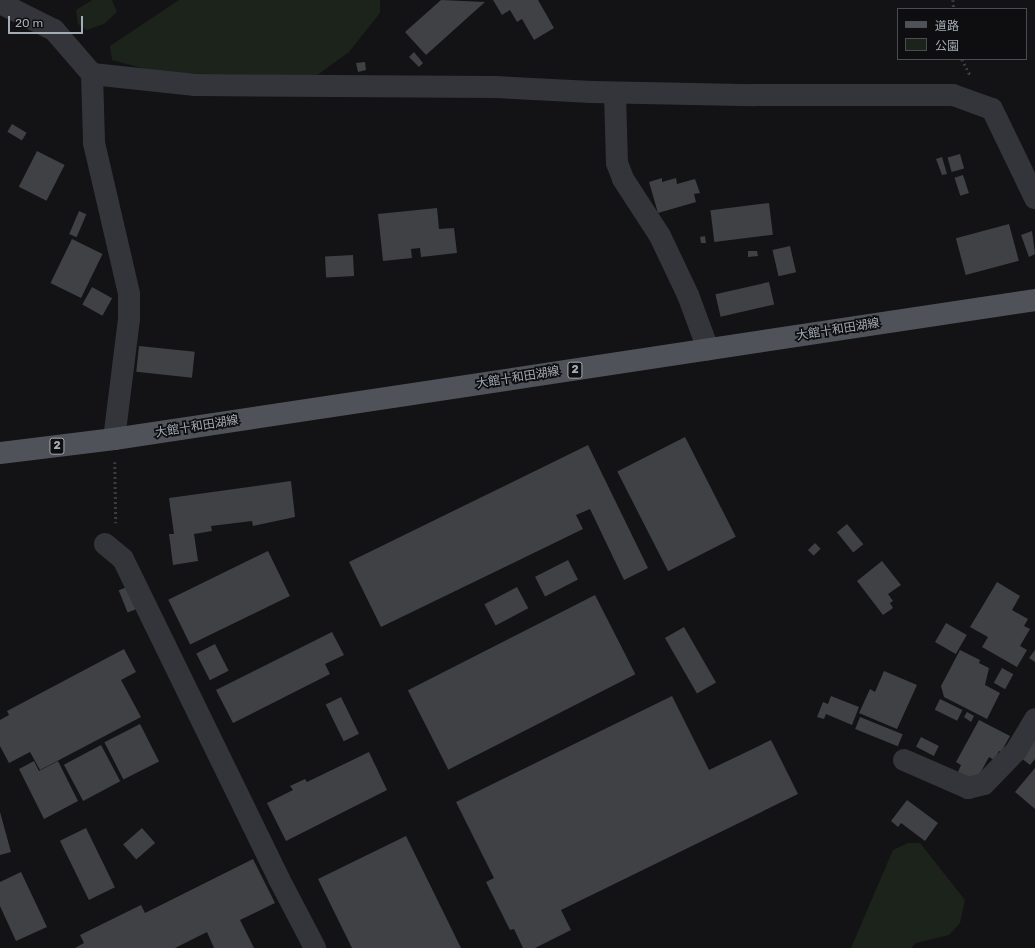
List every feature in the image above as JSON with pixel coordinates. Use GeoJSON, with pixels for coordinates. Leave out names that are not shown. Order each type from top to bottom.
{"type":"FeatureCollection","features":[{"type":"Feature","properties":{"kind":"main road","name":"大館十和田湖線"},"geometry":{"type":"LineString","coordinates":[[0,453],[114,439],[1035,300]]}},
{"type":"Feature","properties":{"kind":"street"},"geometry":{"type":"LineString","coordinates":[[0,3],[54,30],[92,74],[94,143],[129,294],[129,319],[114,439]]}},
{"type":"Feature","properties":{"kind":"street"},"geometry":{"type":"LineString","coordinates":[[92,74],[195,85],[495,87],[615,92],[953,95],[992,109],[1035,198]]}},
{"type":"Feature","properties":{"kind":"street"},"geometry":{"type":"LineString","coordinates":[[615,92],[617,162],[623,180],[660,236],[688,296],[708,350]]}},
{"type":"Feature","properties":{"kind":"street"},"geometry":{"type":"LineString","coordinates":[[110,548],[124,559],[279,879],[315,948]]}},
{"type":"Feature","properties":{"kind":"street"},"geometry":{"type":"LineString","coordinates":[[904,760],[968,788],[984,784],[1016,751],[1035,719]]}},
{"type":"Feature","properties":{"kind":"path"},"geometry":{"type":"LineString","coordinates":[[110,548],[114,439]]}},
{"type":"Feature","properties":{"kind":"green space"},"geometry":{"type":"Polygon","coordinates":[[[92,0],[112,0],[117,12],[104,24],[87,30],[78,24],[76,10],[92,0]]]}},
{"type":"Feature","properties":{"kind":"green space"},"geometry":{"type":"Polygon","coordinates":[[[179,0],[380,0],[380,13],[349,52],[316,76],[159,73],[112,60],[110,46],[179,0]]]}},
{"type":"Feature","properties":{"kind":"green space"},"geometry":{"type":"Polygon","coordinates":[[[908,843],[920,843],[965,900],[960,923],[949,935],[916,943],[911,948],[851,948],[893,850],[908,843]]]}},
{"type":"Feature","properties":{"kind":"building"},"geometry":{"type":"Polygon","coordinates":[[[441,0],[485,2],[426,55],[405,32],[441,0]]]}},
{"type":"Feature","properties":{"kind":"building"},"geometry":{"type":"Polygon","coordinates":[[[493,0],[538,0],[554,28],[534,40],[522,19],[517,22],[510,10],[502,15],[493,0]]]}},
{"type":"Feature","properties":{"kind":"building"},"geometry":{"type":"Polygon","coordinates":[[[414,52],[423,63],[419,67],[409,57],[414,52]]]}},
{"type":"Feature","properties":{"kind":"building"},"geometry":{"type":"Polygon","coordinates":[[[365,62],[366,70],[358,72],[356,63],[365,62]]]}},
{"type":"Feature","properties":{"kind":"building"},"geometry":{"type":"Polygon","coordinates":[[[12,124],[27,133],[22,140],[7,132],[12,124]]]}},
{"type":"Feature","properties":{"kind":"building"},"geometry":{"type":"Polygon","coordinates":[[[37,151],[65,165],[46,201],[19,187],[37,151]]]}},
{"type":"Feature","properties":{"kind":"building"},"geometry":{"type":"Polygon","coordinates":[[[960,154],[964,168],[952,172],[948,158],[960,154]]]}},
{"type":"Feature","properties":{"kind":"building"},"geometry":{"type":"Polygon","coordinates":[[[942,157],[947,174],[942,175],[936,159],[942,157]]]}},
{"type":"Feature","properties":{"kind":"building"},"geometry":{"type":"Polygon","coordinates":[[[963,175],[969,193],[960,196],[954,178],[963,175]]]}},
{"type":"Feature","properties":{"kind":"building"},"geometry":{"type":"Polygon","coordinates":[[[662,178],[662,182],[676,178],[677,184],[695,179],[700,193],[694,194],[696,202],[658,213],[649,182],[662,178]]]}},
{"type":"Feature","properties":{"kind":"building"},"geometry":{"type":"Polygon","coordinates":[[[769,203],[773,235],[714,242],[710,210],[769,203]]]}},
{"type":"Feature","properties":{"kind":"building"},"geometry":{"type":"Polygon","coordinates":[[[437,208],[439,229],[454,228],[457,253],[421,257],[420,248],[411,249],[412,258],[383,261],[378,214],[437,208]]]}},
{"type":"Feature","properties":{"kind":"building"},"geometry":{"type":"Polygon","coordinates":[[[79,211],[86,214],[77,237],[69,234],[79,211]]]}},
{"type":"Feature","properties":{"kind":"building"},"geometry":{"type":"Polygon","coordinates":[[[1009,224],[1019,261],[966,275],[956,238],[1009,224]]]}},
{"type":"Feature","properties":{"kind":"building"},"geometry":{"type":"Polygon","coordinates":[[[1032,231],[1035,254],[1029,257],[1021,235],[1032,231]]]}},
{"type":"Feature","properties":{"kind":"building"},"geometry":{"type":"Polygon","coordinates":[[[705,236],[706,243],[701,243],[700,237],[705,236]]]}},
{"type":"Feature","properties":{"kind":"building"},"geometry":{"type":"Polygon","coordinates":[[[72,239],[103,254],[81,298],[51,283],[72,239]]]}},
{"type":"Feature","properties":{"kind":"building"},"geometry":{"type":"Polygon","coordinates":[[[790,246],[796,272],[779,276],[772,250],[790,246]]]}},
{"type":"Feature","properties":{"kind":"building"},"geometry":{"type":"Polygon","coordinates":[[[748,251],[757,251],[758,256],[748,257],[748,251]]]}},
{"type":"Feature","properties":{"kind":"building"},"geometry":{"type":"Polygon","coordinates":[[[353,255],[354,276],[326,277],[325,256],[353,255]]]}},
{"type":"Feature","properties":{"kind":"building"},"geometry":{"type":"Polygon","coordinates":[[[769,282],[774,304],[721,317],[715,294],[769,282]]]}},
{"type":"Feature","properties":{"kind":"building"},"geometry":{"type":"Polygon","coordinates":[[[92,287],[112,298],[102,316],[82,304],[92,287]]]}},
{"type":"Feature","properties":{"kind":"building"},"geometry":{"type":"Polygon","coordinates":[[[139,346],[195,352],[192,378],[136,372],[139,346]]]}},
{"type":"Feature","properties":{"kind":"building"},"geometry":{"type":"Polygon","coordinates":[[[685,437],[736,537],[668,571],[617,472],[685,437]]]}},
{"type":"Feature","properties":{"kind":"building"},"geometry":{"type":"Polygon","coordinates":[[[588,445],[648,568],[624,580],[590,509],[576,515],[583,529],[381,627],[349,562],[588,445]]]}},
{"type":"Feature","properties":{"kind":"building"},"geometry":{"type":"Polygon","coordinates":[[[291,481],[295,517],[253,526],[252,521],[211,526],[212,531],[194,534],[198,561],[173,565],[169,534],[174,534],[169,498],[291,481]]]}},
{"type":"Feature","properties":{"kind":"building"},"geometry":{"type":"Polygon","coordinates":[[[847,524],[863,544],[853,552],[837,532],[847,524]]]}},
{"type":"Feature","properties":{"kind":"building"},"geometry":{"type":"Polygon","coordinates":[[[815,543],[821,549],[814,556],[808,550],[815,543]]]}},
{"type":"Feature","properties":{"kind":"building"},"geometry":{"type":"Polygon","coordinates":[[[268,551],[290,596],[190,645],[168,600],[268,551]]]}},
{"type":"Feature","properties":{"kind":"building"},"geometry":{"type":"Polygon","coordinates":[[[568,560],[578,580],[545,596],[535,577],[568,560]]]}},
{"type":"Feature","properties":{"kind":"building"},"geometry":{"type":"Polygon","coordinates":[[[882,561],[901,585],[888,594],[893,601],[890,603],[893,608],[883,615],[857,581],[882,561]]]}},
{"type":"Feature","properties":{"kind":"building"},"geometry":{"type":"Polygon","coordinates":[[[997,582],[1020,596],[1012,610],[1028,619],[1024,626],[1030,629],[1020,646],[1027,650],[1017,667],[982,647],[988,637],[970,627],[997,582]]]}},
{"type":"Feature","properties":{"kind":"building"},"geometry":{"type":"Polygon","coordinates":[[[127,587],[136,609],[128,613],[119,590],[127,587]]]}},
{"type":"Feature","properties":{"kind":"building"},"geometry":{"type":"Polygon","coordinates":[[[517,587],[528,608],[496,626],[484,604],[517,587]]]}},
{"type":"Feature","properties":{"kind":"building"},"geometry":{"type":"Polygon","coordinates":[[[595,595],[635,674],[448,770],[408,690],[595,595]]]}},
{"type":"Feature","properties":{"kind":"building"},"geometry":{"type":"Polygon","coordinates":[[[946,623],[967,635],[956,654],[935,642],[946,623]]]}},
{"type":"Feature","properties":{"kind":"building"},"geometry":{"type":"Polygon","coordinates":[[[684,627],[716,682],[697,693],[665,638],[684,627]]]}},
{"type":"Feature","properties":{"kind":"building"},"geometry":{"type":"Polygon","coordinates":[[[332,632],[344,655],[325,664],[330,674],[233,723],[216,690],[332,632]]]}},
{"type":"Feature","properties":{"kind":"building"},"geometry":{"type":"Polygon","coordinates":[[[215,644],[229,671],[210,680],[196,654],[215,644]]]}},
{"type":"Feature","properties":{"kind":"building"},"geometry":{"type":"Polygon","coordinates":[[[124,649],[136,672],[121,680],[141,717],[40,770],[30,752],[9,763],[0,746],[0,720],[9,715],[7,711],[124,649]]]}},
{"type":"Feature","properties":{"kind":"building"},"geometry":{"type":"Polygon","coordinates":[[[960,650],[980,660],[979,663],[989,668],[985,685],[1000,693],[987,719],[944,697],[941,686],[960,650]]]}},
{"type":"Feature","properties":{"kind":"building"},"geometry":{"type":"Polygon","coordinates":[[[1035,650],[1035,662],[1029,658],[1035,650]]]}},
{"type":"Feature","properties":{"kind":"building"},"geometry":{"type":"Polygon","coordinates":[[[1002,668],[1013,674],[1005,689],[994,683],[1002,668]]]}},
{"type":"Feature","properties":{"kind":"building"},"geometry":{"type":"Polygon","coordinates":[[[884,671],[917,685],[897,729],[859,713],[870,689],[875,692],[884,671]]]}},
{"type":"Feature","properties":{"kind":"building"},"geometry":{"type":"Polygon","coordinates":[[[672,696],[709,770],[771,740],[798,794],[561,910],[571,930],[535,948],[523,948],[514,929],[510,930],[486,882],[494,878],[456,802],[672,696]]]}},
{"type":"Feature","properties":{"kind":"building"},"geometry":{"type":"Polygon","coordinates":[[[831,696],[859,707],[852,725],[826,714],[824,719],[817,717],[823,702],[828,704],[831,696]]]}},
{"type":"Feature","properties":{"kind":"building"},"geometry":{"type":"Polygon","coordinates":[[[341,697],[359,734],[344,741],[326,704],[341,697]]]}},
{"type":"Feature","properties":{"kind":"building"},"geometry":{"type":"Polygon","coordinates":[[[940,699],[962,710],[957,721],[935,710],[940,699]]]}},
{"type":"Feature","properties":{"kind":"building"},"geometry":{"type":"Polygon","coordinates":[[[967,712],[974,716],[971,722],[964,717],[967,712]]]}},
{"type":"Feature","properties":{"kind":"building"},"geometry":{"type":"Polygon","coordinates":[[[860,717],[903,734],[898,746],[855,729],[860,717]]]}},
{"type":"Feature","properties":{"kind":"building"},"geometry":{"type":"Polygon","coordinates":[[[979,720],[1010,736],[1001,752],[999,751],[994,760],[989,757],[978,777],[973,780],[958,772],[961,765],[956,762],[979,720]]]}},
{"type":"Feature","properties":{"kind":"building"},"geometry":{"type":"Polygon","coordinates":[[[140,724],[159,761],[123,780],[104,742],[140,724]]]}},
{"type":"Feature","properties":{"kind":"building"},"geometry":{"type":"Polygon","coordinates":[[[921,737],[939,746],[934,756],[916,747],[921,737]]]}},
{"type":"Feature","properties":{"kind":"building"},"geometry":{"type":"Polygon","coordinates":[[[1035,738],[1035,759],[1030,765],[1020,757],[1035,738]]]}},
{"type":"Feature","properties":{"kind":"building"},"geometry":{"type":"Polygon","coordinates":[[[101,745],[120,781],[83,801],[64,765],[101,745]]]}},
{"type":"Feature","properties":{"kind":"building"},"geometry":{"type":"Polygon","coordinates":[[[369,752],[387,790],[286,841],[267,803],[293,790],[290,786],[305,779],[307,782],[369,752]]]}},
{"type":"Feature","properties":{"kind":"building"},"geometry":{"type":"Polygon","coordinates":[[[34,761],[39,771],[58,761],[78,801],[44,819],[19,769],[34,761]]]}},
{"type":"Feature","properties":{"kind":"building"},"geometry":{"type":"Polygon","coordinates":[[[1035,768],[1035,809],[1015,792],[1035,768]]]}},
{"type":"Feature","properties":{"kind":"building"},"geometry":{"type":"Polygon","coordinates":[[[907,800],[938,823],[925,841],[901,823],[898,827],[891,821],[907,800]]]}},
{"type":"Feature","properties":{"kind":"building"},"geometry":{"type":"Polygon","coordinates":[[[0,812],[11,852],[0,855],[0,812]]]}},
{"type":"Feature","properties":{"kind":"building"},"geometry":{"type":"Polygon","coordinates":[[[86,828],[115,887],[89,900],[60,841],[86,828]]]}},
{"type":"Feature","properties":{"kind":"building"},"geometry":{"type":"Polygon","coordinates":[[[142,828],[155,843],[136,859],[123,844],[142,828]]]}},
{"type":"Feature","properties":{"kind":"building"},"geometry":{"type":"Polygon","coordinates":[[[406,836],[461,948],[352,948],[318,879],[406,836]]]}},
{"type":"Feature","properties":{"kind":"building"},"geometry":{"type":"Polygon","coordinates":[[[253,859],[275,903],[240,920],[254,948],[214,948],[207,932],[175,948],[75,948],[84,943],[80,935],[141,905],[145,913],[253,859]]]}},
{"type":"Feature","properties":{"kind":"building"},"geometry":{"type":"Polygon","coordinates":[[[21,872],[47,927],[16,941],[0,906],[0,882],[21,872]]]}}]}
